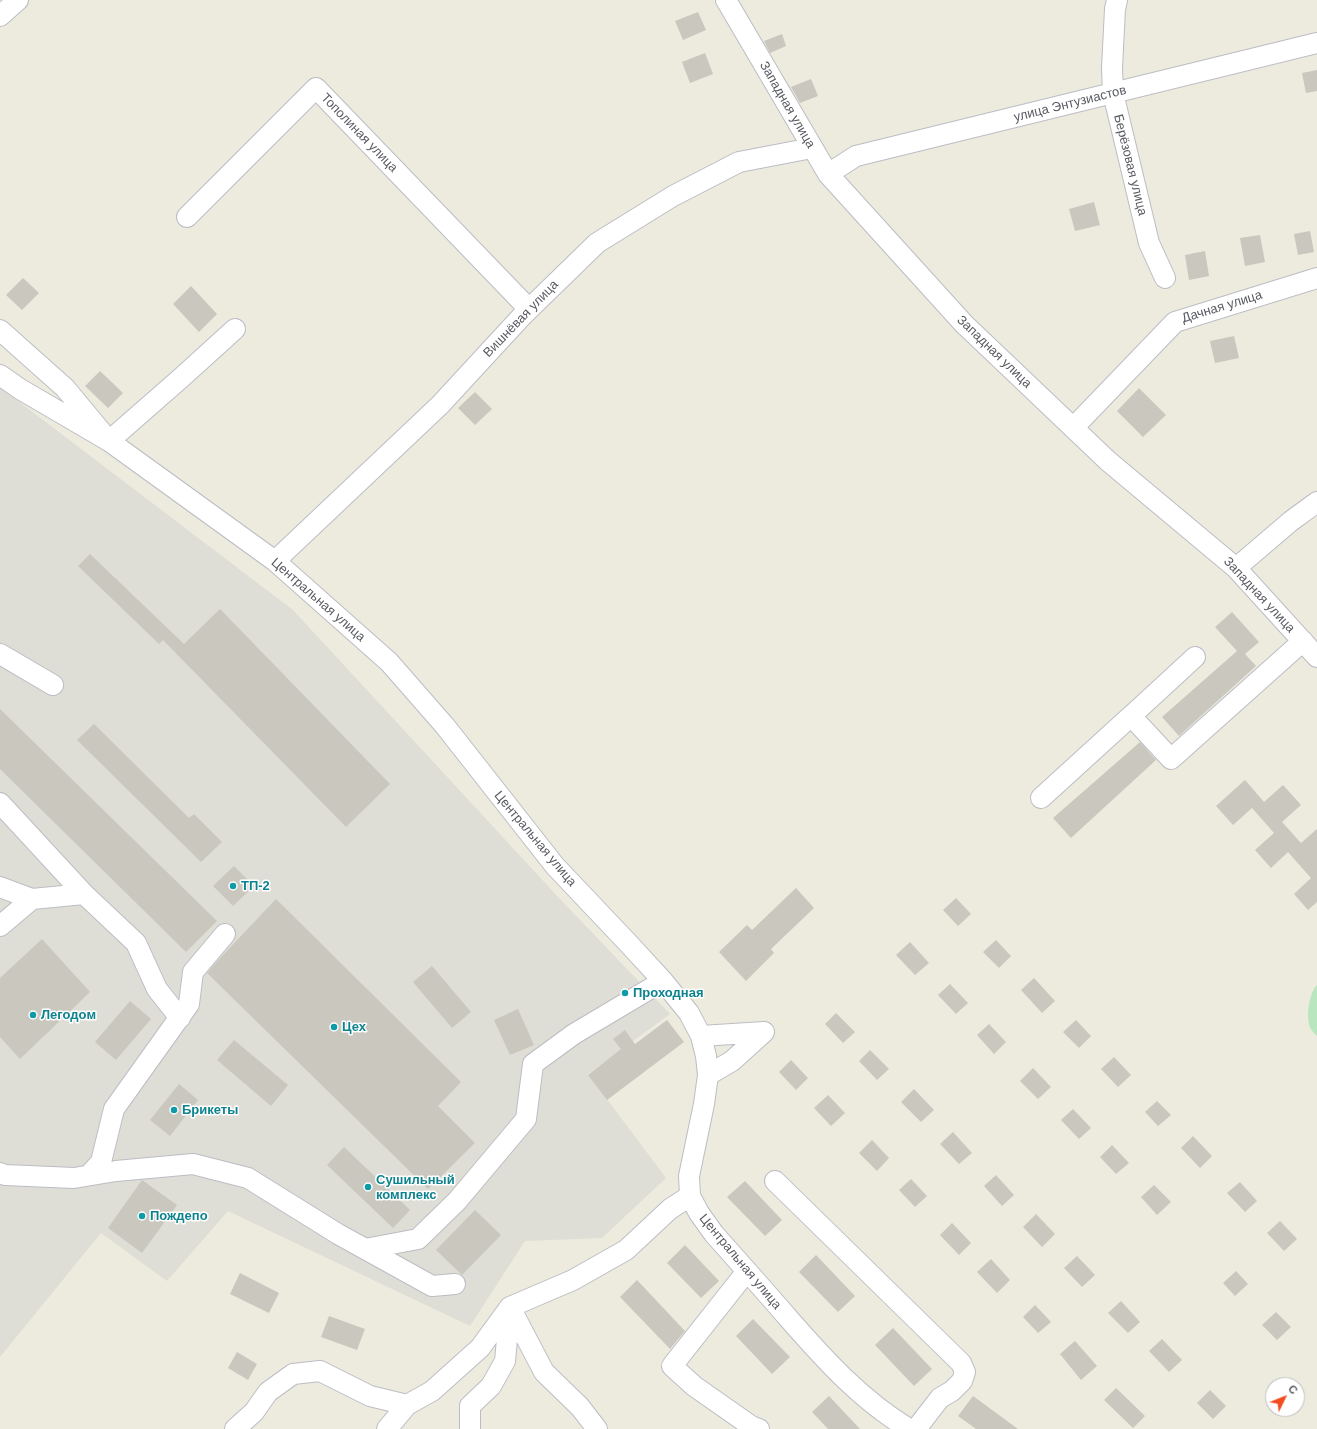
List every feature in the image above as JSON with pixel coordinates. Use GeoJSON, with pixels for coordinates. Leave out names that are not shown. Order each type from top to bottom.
{"type":"FeatureCollection","features":[{"type":"Feature","properties":{"kind":"street"},"geometry":{"type":"LineString","coordinates":[[0,16],[18,0]]}},
{"type":"Feature","properties":{"kind":"street","name":"Западная улица"},"geometry":{"type":"LineString","coordinates":[[726,0],[828,174],[964,324],[1108,461],[1236,568],[1317,657]]}},
{"type":"Feature","properties":{"kind":"street","name":"Берёзовая улица"},"geometry":{"type":"LineString","coordinates":[[1117,0],[1114,16],[1112,68],[1113,93],[1149,243],[1165,278]]}},
{"type":"Feature","properties":{"kind":"street","name":"улица Энтузиастов"},"geometry":{"type":"LineString","coordinates":[[828,174],[856,156],[1317,43]]}},
{"type":"Feature","properties":{"kind":"street","name":"Тополиная улица"},"geometry":{"type":"LineString","coordinates":[[187,217],[316,88],[529,308]]}},
{"type":"Feature","properties":{"kind":"street","name":"Вишнёвая улица"},"geometry":{"type":"LineString","coordinates":[[275,561],[440,405],[529,308],[597,243],[673,196],[739,162],[812,148]]}},
{"type":"Feature","properties":{"kind":"street","name":"Дачная улица"},"geometry":{"type":"LineString","coordinates":[[1073,428],[1175,322],[1317,278]]}},
{"type":"Feature","properties":{"kind":"street"},"geometry":{"type":"LineString","coordinates":[[0,375],[20,389],[109,441],[235,329]]}},
{"type":"Feature","properties":{"kind":"street","name":"Центральная улица"},"geometry":{"type":"LineString","coordinates":[[0,330],[66,388],[109,441],[275,561],[389,662],[445,726],[555,866],[663,981],[689,1014],[701,1036],[706,1056],[708,1075],[704,1104],[689,1176],[690,1196],[698,1213],[747,1272],[822,1356],[854,1389],[888,1416],[908,1429]]}},
{"type":"Feature","properties":{"kind":"street"},"geometry":{"type":"LineString","coordinates":[[1236,568],[1291,521],[1317,502]]}},
{"type":"Feature","properties":{"kind":"street"},"geometry":{"type":"LineString","coordinates":[[1130,716],[1171,759],[1303,642]]}},
{"type":"Feature","properties":{"kind":"street"},"geometry":{"type":"LineString","coordinates":[[0,654],[53,686]]}},
{"type":"Feature","properties":{"kind":"street"},"geometry":{"type":"LineString","coordinates":[[1041,798],[1195,657]]}},
{"type":"Feature","properties":{"kind":"street"},"geometry":{"type":"LineString","coordinates":[[0,803],[84,894],[136,943],[156,989],[180,1018]]}},
{"type":"Feature","properties":{"kind":"street"},"geometry":{"type":"LineString","coordinates":[[0,887],[32,899],[84,894]]}},
{"type":"Feature","properties":{"kind":"street"},"geometry":{"type":"LineString","coordinates":[[0,926],[32,899]]}},
{"type":"Feature","properties":{"kind":"street"},"geometry":{"type":"LineString","coordinates":[[90,1175],[101,1162],[114,1109],[189,1004],[193,972],[225,934]]}},
{"type":"Feature","properties":{"kind":"street"},"geometry":{"type":"LineString","coordinates":[[365,1249],[418,1239],[457,1201],[526,1119],[533,1064],[574,1034],[663,981]]}},
{"type":"Feature","properties":{"kind":"street"},"geometry":{"type":"LineString","coordinates":[[701,1036],[764,1032],[732,1061],[708,1075]]}},
{"type":"Feature","properties":{"kind":"street"},"geometry":{"type":"LineString","coordinates":[[2,1175],[74,1178],[116,1171],[193,1164],[248,1178],[338,1234],[432,1286],[455,1284]]}},
{"type":"Feature","properties":{"kind":"street"},"geometry":{"type":"LineString","coordinates":[[775,1182],[961,1363],[965,1372],[962,1382],[952,1391],[940,1398],[916,1429]]}},
{"type":"Feature","properties":{"kind":"street"},"geometry":{"type":"LineString","coordinates":[[387,1429],[407,1405],[432,1391],[480,1348],[510,1307],[573,1280],[626,1250],[670,1209],[690,1196]]}},
{"type":"Feature","properties":{"kind":"street"},"geometry":{"type":"LineString","coordinates":[[747,1272],[672,1366],[694,1386],[751,1426],[759,1429]]}},
{"type":"Feature","properties":{"kind":"street"},"geometry":{"type":"LineString","coordinates":[[470,1429],[470,1406],[491,1386],[505,1361],[510,1307]]}},
{"type":"Feature","properties":{"kind":"street"},"geometry":{"type":"LineString","coordinates":[[510,1307],[544,1372],[580,1407],[597,1429]]}},
{"type":"Feature","properties":{"kind":"street"},"geometry":{"type":"LineString","coordinates":[[235,1429],[254,1412],[268,1392],[293,1374],[320,1371],[370,1396],[407,1405]]}},
{"type":"Feature","properties":{"kind":"shaded area"},"geometry":{"type":"Polygon","coordinates":[[[0,388],[293,610],[559,898],[670,1014],[588,1074],[666,1178],[602,1238],[525,1241],[470,1326],[228,1211],[167,1281],[101,1233],[0,1357],[0,388]]]}},
{"type":"Feature","properties":{"kind":"green space"},"geometry":{"type":"Polygon","coordinates":[[[1317,985],[1317,1036],[1311,1030],[1309,1025],[1308,1013],[1310,1000],[1317,985]]]}},
{"type":"Feature","properties":{"kind":"building"},"geometry":{"type":"Polygon","coordinates":[[[698,12],[706,30],[683,40],[675,21],[698,12]]]}},
{"type":"Feature","properties":{"kind":"building"},"geometry":{"type":"Polygon","coordinates":[[[782,34],[786,46],[770,53],[764,41],[782,34]]]}},
{"type":"Feature","properties":{"kind":"building"},"geometry":{"type":"Polygon","coordinates":[[[705,53],[713,74],[690,83],[682,62],[705,53]]]}},
{"type":"Feature","properties":{"kind":"building"},"geometry":{"type":"Polygon","coordinates":[[[1317,70],[1317,91],[1306,93],[1302,73],[1317,70]]]}},
{"type":"Feature","properties":{"kind":"building"},"geometry":{"type":"Polygon","coordinates":[[[811,79],[818,96],[800,103],[791,87],[811,79]]]}},
{"type":"Feature","properties":{"kind":"building"},"geometry":{"type":"Polygon","coordinates":[[[1094,202],[1100,225],[1075,231],[1069,209],[1094,202]]]}},
{"type":"Feature","properties":{"kind":"building"},"geometry":{"type":"Polygon","coordinates":[[[1310,231],[1314,252],[1298,255],[1294,234],[1310,231]]]}},
{"type":"Feature","properties":{"kind":"building"},"geometry":{"type":"Polygon","coordinates":[[[1260,235],[1265,262],[1245,266],[1240,238],[1260,235]]]}},
{"type":"Feature","properties":{"kind":"building"},"geometry":{"type":"Polygon","coordinates":[[[1205,251],[1209,276],[1189,280],[1185,255],[1205,251]]]}},
{"type":"Feature","properties":{"kind":"building"},"geometry":{"type":"Polygon","coordinates":[[[23,278],[39,293],[22,310],[6,295],[23,278]]]}},
{"type":"Feature","properties":{"kind":"building"},"geometry":{"type":"Polygon","coordinates":[[[191,286],[217,314],[199,332],[173,304],[191,286]]]}},
{"type":"Feature","properties":{"kind":"building"},"geometry":{"type":"Polygon","coordinates":[[[1234,336],[1239,358],[1215,363],[1210,341],[1234,336]]]}},
{"type":"Feature","properties":{"kind":"building"},"geometry":{"type":"Polygon","coordinates":[[[100,371],[123,393],[108,408],[85,386],[100,371]]]}},
{"type":"Feature","properties":{"kind":"building"},"geometry":{"type":"Polygon","coordinates":[[[1139,388],[1166,415],[1143,437],[1117,411],[1139,388]]]}},
{"type":"Feature","properties":{"kind":"building"},"geometry":{"type":"Polygon","coordinates":[[[475,392],[492,409],[475,425],[458,408],[475,392]]]}},
{"type":"Feature","properties":{"kind":"building"},"geometry":{"type":"Polygon","coordinates":[[[90,554],[184,644],[220,609],[390,784],[346,827],[163,640],[159,644],[78,566],[90,554]]]}},
{"type":"Feature","properties":{"kind":"building"},"geometry":{"type":"Polygon","coordinates":[[[1232,612],[1259,642],[1245,654],[1256,666],[1179,736],[1162,717],[1237,651],[1215,627],[1232,612]]]}},
{"type":"Feature","properties":{"kind":"building"},"geometry":{"type":"Polygon","coordinates":[[[0,709],[217,921],[186,952],[0,769],[0,709]]]}},
{"type":"Feature","properties":{"kind":"building"},"geometry":{"type":"Polygon","coordinates":[[[94,724],[189,818],[194,814],[222,842],[201,862],[77,740],[94,724]]]}},
{"type":"Feature","properties":{"kind":"building"},"geometry":{"type":"Polygon","coordinates":[[[1140,742],[1156,760],[1071,838],[1053,818],[1140,742]]]}},
{"type":"Feature","properties":{"kind":"building"},"geometry":{"type":"Polygon","coordinates":[[[1245,780],[1264,802],[1283,785],[1301,805],[1282,822],[1301,843],[1317,829],[1317,902],[1308,910],[1294,894],[1311,878],[1288,852],[1271,868],[1255,850],[1274,833],[1252,808],[1233,825],[1216,806],[1245,780]]]}},
{"type":"Feature","properties":{"kind":"building","name":"ТП-2"},"geometry":{"type":"Polygon","coordinates":[[[234,866],[254,886],[233,906],[213,886],[234,866]]]}},
{"type":"Feature","properties":{"kind":"building"},"geometry":{"type":"Polygon","coordinates":[[[796,888],[814,908],[771,949],[774,953],[746,981],[719,952],[747,925],[752,930],[796,888]]]}},
{"type":"Feature","properties":{"kind":"building"},"geometry":{"type":"Polygon","coordinates":[[[956,898],[971,914],[958,926],[943,910],[956,898]]]}},
{"type":"Feature","properties":{"kind":"building","name":"Цех"},"geometry":{"type":"Polygon","coordinates":[[[276,899],[461,1082],[438,1106],[475,1143],[428,1189],[207,973],[276,899]]]}},
{"type":"Feature","properties":{"kind":"building","name":"Легодом"},"geometry":{"type":"Polygon","coordinates":[[[42,939],[90,992],[20,1059],[0,1037],[0,978],[42,939]]]}},
{"type":"Feature","properties":{"kind":"building"},"geometry":{"type":"Polygon","coordinates":[[[996,940],[1011,956],[999,968],[983,952],[996,940]]]}},
{"type":"Feature","properties":{"kind":"building"},"geometry":{"type":"Polygon","coordinates":[[[910,942],[929,963],[915,975],[896,955],[910,942]]]}},
{"type":"Feature","properties":{"kind":"building"},"geometry":{"type":"Polygon","coordinates":[[[432,966],[471,1012],[452,1028],[413,982],[432,966]]]}},
{"type":"Feature","properties":{"kind":"building"},"geometry":{"type":"Polygon","coordinates":[[[1034,978],[1055,1001],[1042,1013],[1021,990],[1034,978]]]}},
{"type":"Feature","properties":{"kind":"building"},"geometry":{"type":"Polygon","coordinates":[[[950,984],[968,1003],[956,1014],[938,995],[950,984]]]}},
{"type":"Feature","properties":{"kind":"building"},"geometry":{"type":"Polygon","coordinates":[[[130,1001],[151,1019],[116,1060],[95,1042],[130,1001]]]}},
{"type":"Feature","properties":{"kind":"building"},"geometry":{"type":"Polygon","coordinates":[[[518,1009],[534,1045],[510,1055],[494,1020],[518,1009]]]}},
{"type":"Feature","properties":{"kind":"building"},"geometry":{"type":"Polygon","coordinates":[[[836,1013],[855,1032],[843,1043],[825,1024],[836,1013]]]}},
{"type":"Feature","properties":{"kind":"building"},"geometry":{"type":"Polygon","coordinates":[[[667,1020],[684,1042],[607,1100],[588,1075],[621,1049],[613,1039],[625,1030],[635,1044],[667,1020]]]}},
{"type":"Feature","properties":{"kind":"building"},"geometry":{"type":"Polygon","coordinates":[[[1076,1020],[1091,1036],[1079,1048],[1063,1032],[1076,1020]]]}},
{"type":"Feature","properties":{"kind":"building"},"geometry":{"type":"Polygon","coordinates":[[[989,1024],[1006,1042],[994,1054],[977,1035],[989,1024]]]}},
{"type":"Feature","properties":{"kind":"building"},"geometry":{"type":"Polygon","coordinates":[[[234,1040],[288,1085],[271,1106],[217,1060],[234,1040]]]}},
{"type":"Feature","properties":{"kind":"building"},"geometry":{"type":"Polygon","coordinates":[[[870,1050],[889,1069],[877,1080],[859,1061],[870,1050]]]}},
{"type":"Feature","properties":{"kind":"building"},"geometry":{"type":"Polygon","coordinates":[[[1114,1057],[1131,1075],[1118,1087],[1101,1069],[1114,1057]]]}},
{"type":"Feature","properties":{"kind":"building"},"geometry":{"type":"Polygon","coordinates":[[[791,1060],[808,1078],[796,1090],[779,1072],[791,1060]]]}},
{"type":"Feature","properties":{"kind":"building"},"geometry":{"type":"Polygon","coordinates":[[[1033,1068],[1051,1087],[1038,1099],[1020,1081],[1033,1068]]]}},
{"type":"Feature","properties":{"kind":"building","name":"Брикеты"},"geometry":{"type":"Polygon","coordinates":[[[179,1084],[198,1100],[170,1136],[150,1120],[179,1084]]]}},
{"type":"Feature","properties":{"kind":"building"},"geometry":{"type":"Polygon","coordinates":[[[914,1089],[934,1110],[921,1122],[901,1102],[914,1089]]]}},
{"type":"Feature","properties":{"kind":"building"},"geometry":{"type":"Polygon","coordinates":[[[828,1095],[845,1113],[831,1126],[814,1108],[828,1095]]]}},
{"type":"Feature","properties":{"kind":"building"},"geometry":{"type":"Polygon","coordinates":[[[1157,1101],[1171,1115],[1158,1126],[1145,1112],[1157,1101]]]}},
{"type":"Feature","properties":{"kind":"building"},"geometry":{"type":"Polygon","coordinates":[[[1073,1109],[1091,1128],[1079,1139],[1061,1120],[1073,1109]]]}},
{"type":"Feature","properties":{"kind":"building"},"geometry":{"type":"Polygon","coordinates":[[[953,1132],[972,1153],[959,1164],[940,1144],[953,1132]]]}},
{"type":"Feature","properties":{"kind":"building"},"geometry":{"type":"Polygon","coordinates":[[[1193,1136],[1212,1156],[1200,1168],[1181,1148],[1193,1136]]]}},
{"type":"Feature","properties":{"kind":"building"},"geometry":{"type":"Polygon","coordinates":[[[872,1140],[889,1158],[877,1171],[859,1153],[872,1140]]]}},
{"type":"Feature","properties":{"kind":"building"},"geometry":{"type":"Polygon","coordinates":[[[1112,1145],[1129,1163],[1116,1174],[1100,1157],[1112,1145]]]}},
{"type":"Feature","properties":{"kind":"building","name":"Сушильный комплекс"},"geometry":{"type":"Polygon","coordinates":[[[344,1147],[410,1210],[393,1228],[327,1165],[344,1147]]]}},
{"type":"Feature","properties":{"kind":"building"},"geometry":{"type":"Polygon","coordinates":[[[996,1175],[1014,1195],[1002,1206],[984,1186],[996,1175]]]}},
{"type":"Feature","properties":{"kind":"building"},"geometry":{"type":"Polygon","coordinates":[[[911,1179],[927,1196],[915,1207],[899,1190],[911,1179]]]}},
{"type":"Feature","properties":{"kind":"building","name":"Пождепо"},"geometry":{"type":"Polygon","coordinates":[[[142,1180],[177,1205],[142,1253],[108,1228],[142,1180]]]}},
{"type":"Feature","properties":{"kind":"building"},"geometry":{"type":"Polygon","coordinates":[[[745,1181],[782,1220],[765,1236],[727,1197],[745,1181]]]}},
{"type":"Feature","properties":{"kind":"building"},"geometry":{"type":"Polygon","coordinates":[[[1240,1182],[1257,1201],[1245,1212],[1227,1193],[1240,1182]]]}},
{"type":"Feature","properties":{"kind":"building"},"geometry":{"type":"Polygon","coordinates":[[[1154,1185],[1171,1202],[1157,1215],[1141,1197],[1154,1185]]]}},
{"type":"Feature","properties":{"kind":"building"},"geometry":{"type":"Polygon","coordinates":[[[475,1210],[501,1235],[462,1275],[436,1250],[475,1210]]]}},
{"type":"Feature","properties":{"kind":"building"},"geometry":{"type":"Polygon","coordinates":[[[1036,1214],[1055,1234],[1042,1247],[1023,1227],[1036,1214]]]}},
{"type":"Feature","properties":{"kind":"building"},"geometry":{"type":"Polygon","coordinates":[[[1280,1221],[1297,1239],[1284,1251],[1267,1233],[1280,1221]]]}},
{"type":"Feature","properties":{"kind":"building"},"geometry":{"type":"Polygon","coordinates":[[[952,1223],[971,1243],[959,1255],[940,1235],[952,1223]]]}},
{"type":"Feature","properties":{"kind":"building"},"geometry":{"type":"Polygon","coordinates":[[[685,1245],[719,1281],[701,1298],[667,1263],[685,1245]]]}},
{"type":"Feature","properties":{"kind":"building"},"geometry":{"type":"Polygon","coordinates":[[[816,1255],[855,1296],[838,1312],[799,1272],[816,1255]]]}},
{"type":"Feature","properties":{"kind":"building"},"geometry":{"type":"Polygon","coordinates":[[[1077,1256],[1095,1275],[1082,1287],[1064,1268],[1077,1256]]]}},
{"type":"Feature","properties":{"kind":"building"},"geometry":{"type":"Polygon","coordinates":[[[991,1259],[1010,1280],[997,1293],[977,1272],[991,1259]]]}},
{"type":"Feature","properties":{"kind":"building"},"geometry":{"type":"Polygon","coordinates":[[[1236,1271],[1248,1284],[1235,1296],[1223,1283],[1236,1271]]]}},
{"type":"Feature","properties":{"kind":"building"},"geometry":{"type":"Polygon","coordinates":[[[240,1273],[279,1293],[269,1313],[230,1294],[240,1273]]]}},
{"type":"Feature","properties":{"kind":"building"},"geometry":{"type":"Polygon","coordinates":[[[637,1280],[685,1331],[670,1349],[620,1297],[637,1280]]]}},
{"type":"Feature","properties":{"kind":"building"},"geometry":{"type":"Polygon","coordinates":[[[1121,1301],[1140,1322],[1128,1333],[1108,1313],[1121,1301]]]}},
{"type":"Feature","properties":{"kind":"building"},"geometry":{"type":"Polygon","coordinates":[[[1035,1305],[1051,1322],[1038,1333],[1023,1317],[1035,1305]]]}},
{"type":"Feature","properties":{"kind":"building"},"geometry":{"type":"Polygon","coordinates":[[[1276,1312],[1291,1327],[1277,1340],[1262,1325],[1276,1312]]]}},
{"type":"Feature","properties":{"kind":"building"},"geometry":{"type":"Polygon","coordinates":[[[329,1316],[365,1329],[357,1350],[321,1337],[329,1316]]]}},
{"type":"Feature","properties":{"kind":"building"},"geometry":{"type":"Polygon","coordinates":[[[753,1319],[790,1357],[772,1374],[736,1336],[753,1319]]]}},
{"type":"Feature","properties":{"kind":"building"},"geometry":{"type":"Polygon","coordinates":[[[893,1328],[932,1369],[914,1386],[875,1345],[893,1328]]]}},
{"type":"Feature","properties":{"kind":"building"},"geometry":{"type":"Polygon","coordinates":[[[1162,1339],[1182,1360],[1169,1372],[1149,1351],[1162,1339]]]}},
{"type":"Feature","properties":{"kind":"building"},"geometry":{"type":"Polygon","coordinates":[[[1075,1341],[1097,1366],[1081,1380],[1060,1354],[1075,1341]]]}},
{"type":"Feature","properties":{"kind":"building"},"geometry":{"type":"Polygon","coordinates":[[[237,1352],[257,1364],[248,1380],[228,1368],[237,1352]]]}},
{"type":"Feature","properties":{"kind":"building"},"geometry":{"type":"Polygon","coordinates":[[[1116,1388],[1145,1416],[1133,1428],[1104,1400],[1116,1388]]]}},
{"type":"Feature","properties":{"kind":"building"},"geometry":{"type":"Polygon","coordinates":[[[1210,1390],[1226,1406],[1213,1419],[1197,1403],[1210,1390]]]}},
{"type":"Feature","properties":{"kind":"building"},"geometry":{"type":"Polygon","coordinates":[[[829,1396],[860,1429],[828,1429],[812,1412],[829,1396]]]}},
{"type":"Feature","properties":{"kind":"building"},"geometry":{"type":"Polygon","coordinates":[[[973,1396],[1018,1429],[976,1429],[958,1416],[973,1396]]]}},
{"type":"Feature","properties":{"kind":"place","name":"ТП-2"},"geometry":{"type":"Point","coordinates":[233,886]}},
{"type":"Feature","properties":{"kind":"place","name":"Проходная"},"geometry":{"type":"Point","coordinates":[625,993]}},
{"type":"Feature","properties":{"kind":"place","name":"Легодом"},"geometry":{"type":"Point","coordinates":[33,1015]}},
{"type":"Feature","properties":{"kind":"place","name":"Цех"},"geometry":{"type":"Point","coordinates":[334,1027]}},
{"type":"Feature","properties":{"kind":"place","name":"Брикеты"},"geometry":{"type":"Point","coordinates":[174,1110]}},
{"type":"Feature","properties":{"kind":"place","name":"Сушильный комплекс"},"geometry":{"type":"Point","coordinates":[368,1187]}},
{"type":"Feature","properties":{"kind":"place","name":"Пождепо"},"geometry":{"type":"Point","coordinates":[142,1216]}}]}
